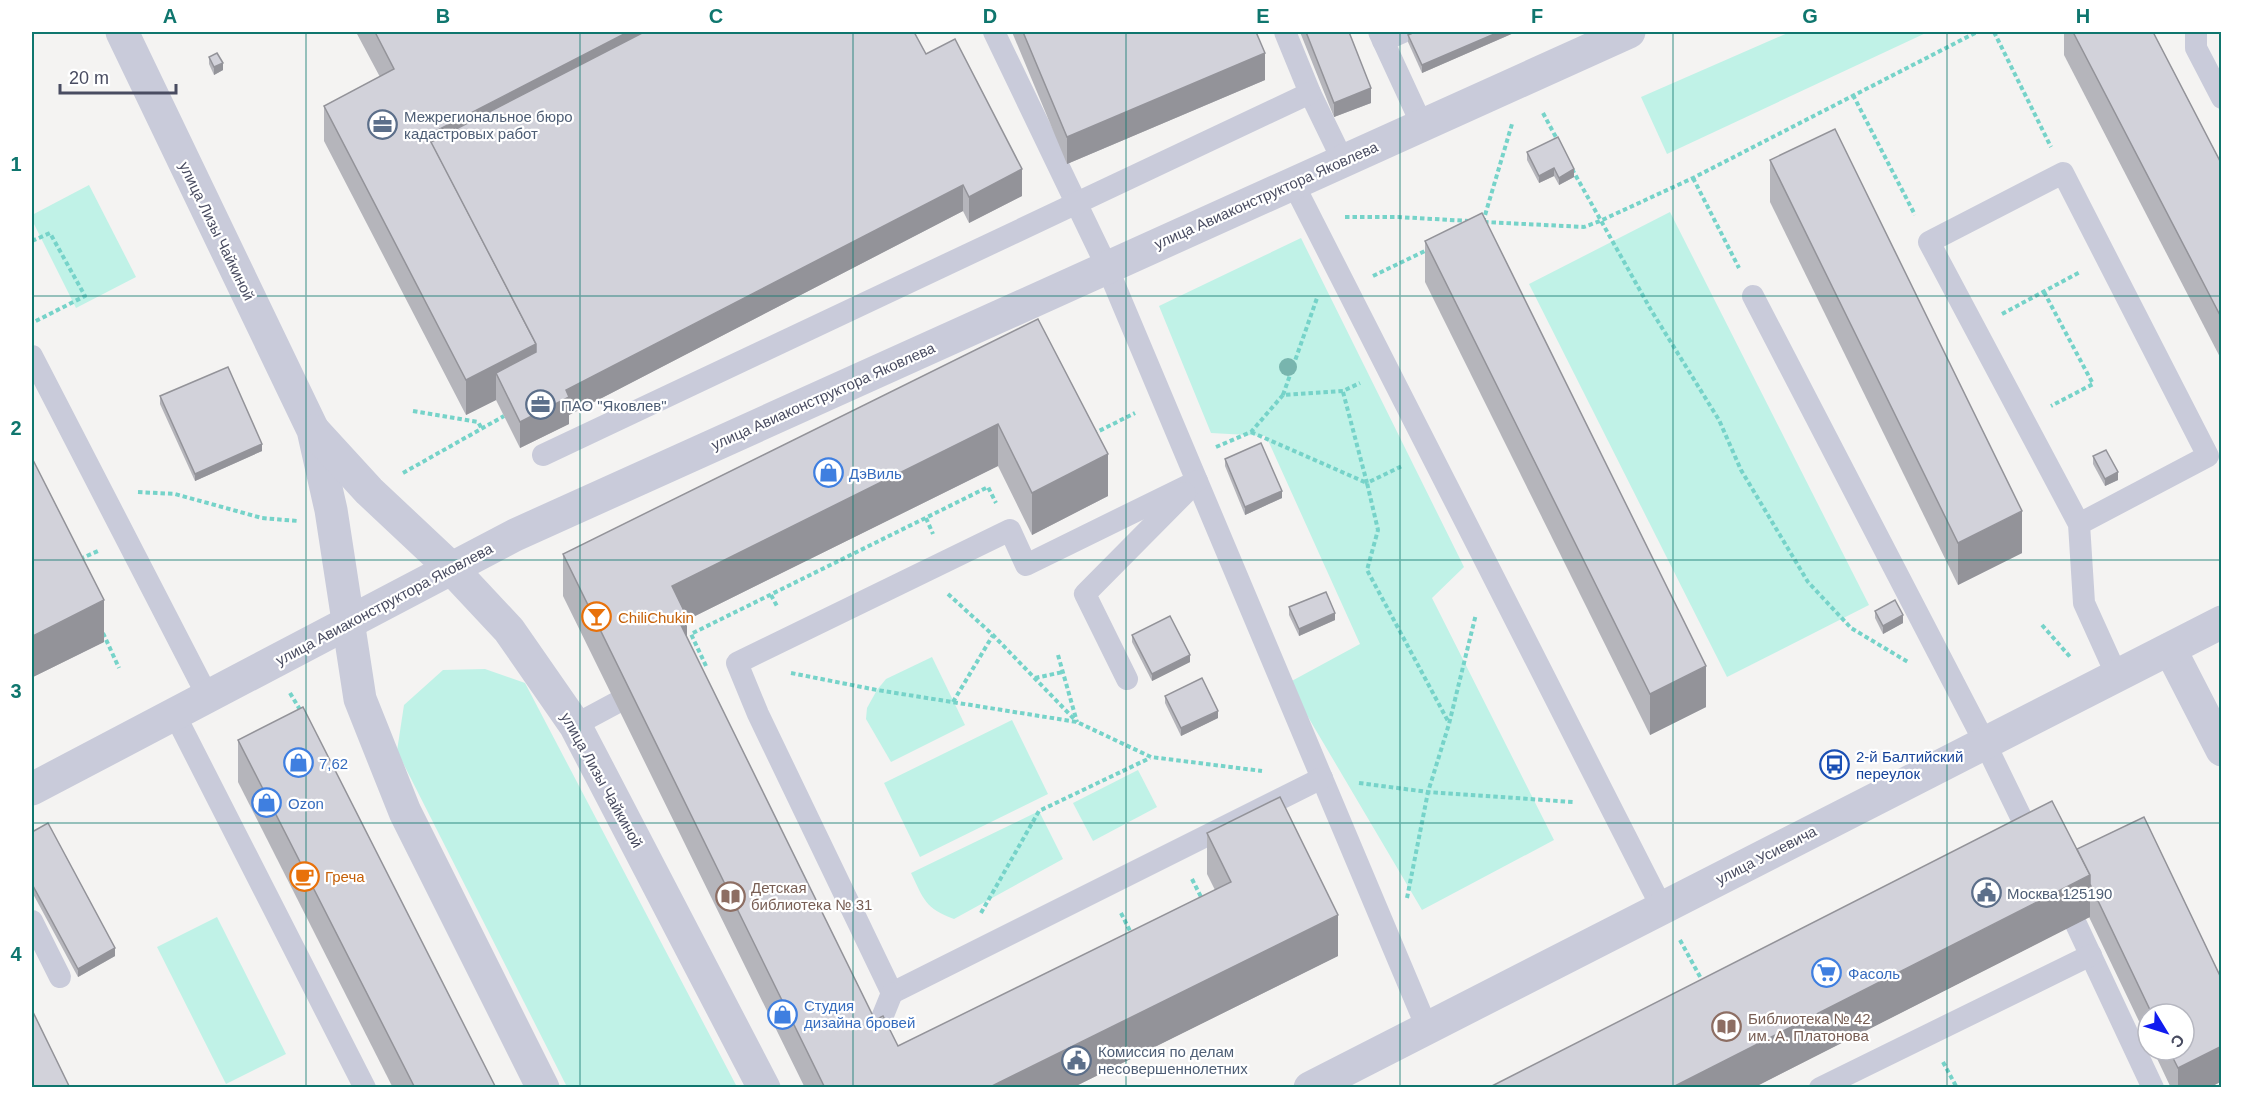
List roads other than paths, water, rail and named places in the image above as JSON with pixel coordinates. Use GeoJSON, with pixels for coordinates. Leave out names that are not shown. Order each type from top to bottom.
{"type":"FeatureCollection","features":[{"type":"Feature","properties":{"kind":"street","name":"улица Лизы Чайкиной"},"geometry":{"type":"LineString","coordinates":[[122,32],[313,430],[331,510],[360,699],[405,812],[543,1088]]}},
{"type":"Feature","properties":{"kind":"street","name":"улица Авиаконструктора Яковлева"},"geometry":{"type":"LineString","coordinates":[[32,789],[515,535],[1629,32]]}},
{"type":"Feature","properties":{"kind":"street","name":"улица Лизы Чайкиной"},"geometry":{"type":"LineString","coordinates":[[313,430],[369,491],[451,568],[509,630],[575,725],[764,1088]]}},
{"type":"Feature","properties":{"kind":"street","name":"улица Усиевича"},"geometry":{"type":"LineString","coordinates":[[1310,1088],[2222,622]]}},
{"type":"Feature","properties":{"kind":"street"},"geometry":{"type":"LineString","coordinates":[[2170,649],[2222,750]]}},
{"type":"Feature","properties":{"kind":"lane"},"geometry":{"type":"LineString","coordinates":[[994,32],[1107,267],[1427,1028]]}},
{"type":"Feature","properties":{"kind":"lane"},"geometry":{"type":"LineString","coordinates":[[1285,32],[1310,93],[1343,161]]}},
{"type":"Feature","properties":{"kind":"lane"},"geometry":{"type":"LineString","coordinates":[[1403,32],[1381,36],[1422,125]]}},
{"type":"Feature","properties":{"kind":"lane"},"geometry":{"type":"LineString","coordinates":[[2196,32],[2196,48],[2222,98]]}},
{"type":"Feature","properties":{"kind":"lane"},"geometry":{"type":"LineString","coordinates":[[543,455],[1310,93]]}},
{"type":"Feature","properties":{"kind":"lane"},"geometry":{"type":"LineString","coordinates":[[2079,524],[2208,456],[2063,172],[1929,242],[2079,524],[2084,603],[2117,676]]}},
{"type":"Feature","properties":{"kind":"lane"},"geometry":{"type":"LineString","coordinates":[[1293,183],[1662,908]]}},
{"type":"Feature","properties":{"kind":"lane"},"geometry":{"type":"LineString","coordinates":[[1753,296],[1985,743],[2037,850]]}},
{"type":"Feature","properties":{"kind":"lane"},"geometry":{"type":"LineString","coordinates":[[32,356],[208,697]]}},
{"type":"Feature","properties":{"kind":"lane"},"geometry":{"type":"LineString","coordinates":[[892,993],[758,714],[737,663],[1010,530],[1026,565],[1197,481]]}},
{"type":"Feature","properties":{"kind":"lane"},"geometry":{"type":"LineString","coordinates":[[1126,679],[1085,594],[1197,481]]}},
{"type":"Feature","properties":{"kind":"lane"},"geometry":{"type":"LineString","coordinates":[[575,725],[616,703]]}},
{"type":"Feature","properties":{"kind":"lane"},"geometry":{"type":"LineString","coordinates":[[175,715],[365,1088]]}},
{"type":"Feature","properties":{"kind":"lane"},"geometry":{"type":"LineString","coordinates":[[869,1049],[892,993],[1322,778]]}},
{"type":"Feature","properties":{"kind":"lane"},"geometry":{"type":"LineString","coordinates":[[32,921],[60,977]]}},
{"type":"Feature","properties":{"kind":"lane"},"geometry":{"type":"LineString","coordinates":[[2076,924],[2153,1088]]}},
{"type":"Feature","properties":{"kind":"lane"},"geometry":{"type":"LineString","coordinates":[[1820,1088],[2091,955]]}},
{"type":"Feature","properties":{"kind":"place","name":"Межрегиональное бюро кадастровых работ"},"geometry":{"type":"Point","coordinates":[383,125]}},
{"type":"Feature","properties":{"kind":"place","name":"ПАО \"Яковлев\""},"geometry":{"type":"Point","coordinates":[540,405]}},
{"type":"Feature","properties":{"kind":"place","name":"ДэВиль"},"geometry":{"type":"Point","coordinates":[828,473]}},
{"type":"Feature","properties":{"kind":"place","name":"ChiliChukin"},"geometry":{"type":"Point","coordinates":[597,617]}},
{"type":"Feature","properties":{"kind":"place","name":"7,62"},"geometry":{"type":"Point","coordinates":[298,763]}},
{"type":"Feature","properties":{"kind":"place","name":"2-й Балтийский переулок"},"geometry":{"type":"Point","coordinates":[1835,765]}},
{"type":"Feature","properties":{"kind":"place","name":"Ozon"},"geometry":{"type":"Point","coordinates":[267,803]}},
{"type":"Feature","properties":{"kind":"place","name":"Греча"},"geometry":{"type":"Point","coordinates":[304,876]}},
{"type":"Feature","properties":{"kind":"place","name":"Москва 125190"},"geometry":{"type":"Point","coordinates":[1986,893]}},
{"type":"Feature","properties":{"kind":"place","name":"Детская библиотека № 31"},"geometry":{"type":"Point","coordinates":[730,896]}},
{"type":"Feature","properties":{"kind":"place","name":"Фасоль"},"geometry":{"type":"Point","coordinates":[1827,973]}},
{"type":"Feature","properties":{"kind":"place","name":"Студия дизайна бровей"},"geometry":{"type":"Point","coordinates":[783,1014]}},
{"type":"Feature","properties":{"kind":"place","name":"Библиотека № 42 им. А. Платонова"},"geometry":{"type":"Point","coordinates":[1727,1027]}},
{"type":"Feature","properties":{"kind":"place","name":"Комиссия по делам несовершеннолетних"},"geometry":{"type":"Point","coordinates":[1077,1060]}}]}
